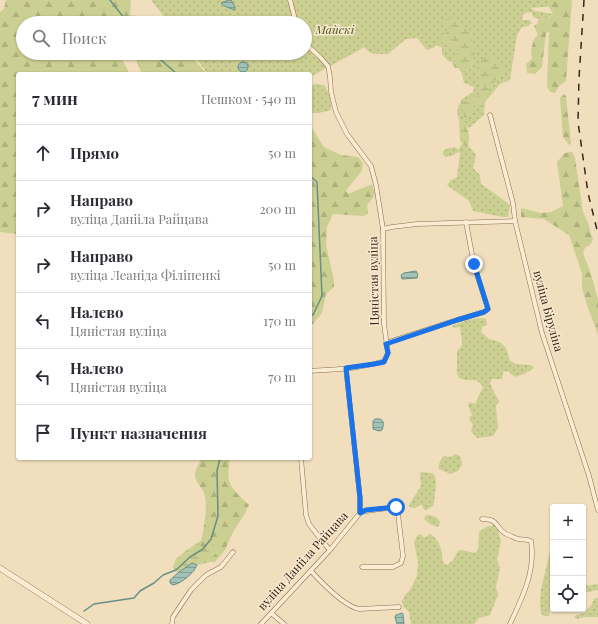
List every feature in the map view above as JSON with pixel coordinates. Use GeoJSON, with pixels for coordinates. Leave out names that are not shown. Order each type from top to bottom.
{"type":"FeatureCollection","features":[{"type":"Feature","properties":{"kind":"main road"},"geometry":{"type":"LineString","coordinates":[[0,568],[87,624]]}},
{"type":"Feature","properties":{"kind":"street"},"geometry":{"type":"LineString","coordinates":[[290,0],[294,16]]}},
{"type":"Feature","properties":{"kind":"street"},"geometry":{"type":"LineString","coordinates":[[312,50],[328,66],[331,92],[336,112],[347,134],[371,166],[376,185],[383,229]]}},
{"type":"Feature","properties":{"kind":"street","name":"вуліца Біруліна"},"geometry":{"type":"LineString","coordinates":[[490,116],[513,203],[515,221],[542,333],[589,476],[598,510]]}},
{"type":"Feature","properties":{"kind":"street","name":"Цяністая вуліца"},"geometry":{"type":"LineString","coordinates":[[346,368],[384,362],[388,353],[384,324],[383,229],[416,224],[515,221]]}},
{"type":"Feature","properties":{"kind":"street"},"geometry":{"type":"LineString","coordinates":[[386,344],[484,312],[488,309],[474,264],[466,222]]}},
{"type":"Feature","properties":{"kind":"street"},"geometry":{"type":"LineString","coordinates":[[312,371],[346,368]]}},
{"type":"Feature","properties":{"kind":"street","name":"вуліца Данііла Райцава"},"geometry":{"type":"LineString","coordinates":[[261,624],[330,550],[360,513],[360,498],[346,368]]}},
{"type":"Feature","properties":{"kind":"street"},"geometry":{"type":"LineString","coordinates":[[301,460],[306,515],[309,524],[330,550]]}},
{"type":"Feature","properties":{"kind":"street"},"geometry":{"type":"LineString","coordinates":[[360,513],[366,510],[396,507],[403,556],[401,563],[393,567],[362,567]]}},
{"type":"Feature","properties":{"kind":"street"},"geometry":{"type":"LineString","coordinates":[[482,519],[490,519],[506,533],[518,539],[527,539],[531,541],[531,571],[526,589],[510,624]]}},
{"type":"Feature","properties":{"kind":"street"},"geometry":{"type":"LineString","coordinates":[[172,624],[173,617],[191,590],[206,575],[221,567],[233,552]]}},
{"type":"Feature","properties":{"kind":"street"},"geometry":{"type":"LineString","coordinates":[[311,571],[328,588],[354,608],[399,607]]}},
{"type":"Feature","properties":{"kind":"street"},"geometry":{"type":"LineString","coordinates":[[271,613],[284,624]]}},
{"type":"Feature","properties":{"kind":"green space"},"geometry":{"type":"Polygon","coordinates":[[[6,0],[131,0],[130,15],[137,16],[16,16],[16,60],[122,60],[128,72],[16,72],[16,234],[0,232],[0,12],[4,9],[6,0]]]}},
{"type":"Feature","properties":{"kind":"green space","name":"Майскі"},"geometry":{"type":"Polygon","coordinates":[[[151,0],[555,0],[555,6],[530,8],[535,11],[553,14],[548,18],[536,18],[533,17],[532,13],[527,12],[523,15],[522,20],[529,20],[532,23],[528,26],[522,27],[517,35],[510,80],[500,84],[485,102],[484,115],[469,128],[464,122],[459,121],[457,110],[462,99],[473,92],[474,87],[464,83],[462,74],[471,68],[475,53],[471,31],[460,26],[456,22],[440,41],[457,47],[459,52],[452,62],[448,61],[442,54],[442,48],[437,45],[427,50],[417,38],[406,39],[388,54],[372,53],[365,47],[312,76],[312,72],[206,72],[197,60],[312,60],[312,16],[164,16],[151,0]],[[503,73],[477,74],[483,90],[480,95],[473,97],[467,117],[484,99],[490,88],[503,73]]]}},
{"type":"Feature","properties":{"kind":"green space"},"geometry":{"type":"Polygon","coordinates":[[[549,0],[572,0],[566,81],[559,86],[555,93],[550,92],[547,86],[549,32],[546,33],[542,67],[535,74],[527,73],[526,64],[532,59],[531,50],[534,39],[538,35],[534,26],[537,24],[539,19],[547,19],[553,14],[547,4],[549,0]]]}},
{"type":"Feature","properties":{"kind":"green space"},"geometry":{"type":"Polygon","coordinates":[[[451,18],[460,26],[471,31],[475,53],[471,68],[462,74],[459,68],[455,68],[453,66],[452,62],[459,52],[457,48],[440,41],[440,35],[446,33],[449,29],[444,20],[451,18]]]}},
{"type":"Feature","properties":{"kind":"green space"},"geometry":{"type":"Polygon","coordinates":[[[485,57],[501,60],[503,64],[503,73],[490,88],[484,99],[467,117],[463,117],[463,102],[480,95],[483,90],[477,74],[478,63],[485,57]]]}},
{"type":"Feature","properties":{"kind":"green space"},"geometry":{"type":"Polygon","coordinates":[[[136,60],[194,60],[205,72],[141,72],[136,60]]]}},
{"type":"Feature","properties":{"kind":"green space"},"geometry":{"type":"Polygon","coordinates":[[[231,60],[248,61],[250,65],[249,71],[231,72],[229,66],[230,63],[234,65],[235,62],[231,60]]]}},
{"type":"Feature","properties":{"kind":"green space"},"geometry":{"type":"Polygon","coordinates":[[[312,85],[324,85],[330,97],[331,110],[312,113],[312,85]]]}},
{"type":"Feature","properties":{"kind":"green space"},"geometry":{"type":"Polygon","coordinates":[[[563,94],[566,96],[571,144],[569,145],[563,137],[560,98],[563,94]]]}},
{"type":"Feature","properties":{"kind":"green space"},"geometry":{"type":"Polygon","coordinates":[[[459,121],[464,122],[469,133],[468,145],[463,144],[460,140],[459,121]]]}},
{"type":"Feature","properties":{"kind":"green space"},"geometry":{"type":"Polygon","coordinates":[[[312,128],[324,147],[341,155],[358,157],[363,163],[362,171],[346,190],[348,194],[372,185],[375,194],[367,205],[368,213],[364,216],[333,214],[327,227],[326,245],[334,280],[334,287],[326,294],[322,313],[313,324],[312,128]]]}},
{"type":"Feature","properties":{"kind":"green space"},"geometry":{"type":"Polygon","coordinates":[[[462,144],[468,145],[476,155],[473,168],[480,175],[481,184],[510,205],[508,217],[473,211],[469,201],[447,185],[451,180],[457,177],[460,153],[458,152],[452,156],[446,157],[443,155],[443,151],[448,148],[455,147],[458,150],[462,144]]]}},
{"type":"Feature","properties":{"kind":"green space"},"geometry":{"type":"Polygon","coordinates":[[[572,152],[575,158],[583,212],[593,240],[590,245],[585,248],[583,253],[591,274],[598,300],[598,335],[582,288],[582,273],[569,235],[544,219],[521,217],[521,208],[541,213],[551,212],[563,206],[557,162],[565,153],[572,152]]]}},
{"type":"Feature","properties":{"kind":"green space"},"geometry":{"type":"Polygon","coordinates":[[[482,318],[486,319],[487,325],[482,327],[481,332],[489,339],[500,342],[506,348],[510,361],[516,364],[531,365],[534,368],[515,377],[507,371],[503,372],[502,379],[492,379],[490,383],[499,401],[496,406],[498,428],[493,436],[477,438],[471,431],[473,424],[469,418],[472,415],[468,405],[470,402],[475,404],[483,387],[476,381],[459,378],[457,373],[457,351],[462,346],[462,341],[460,327],[454,328],[452,326],[467,320],[482,318]]]}},
{"type":"Feature","properties":{"kind":"green space"},"geometry":{"type":"Polygon","coordinates":[[[455,454],[461,458],[462,465],[458,471],[450,474],[439,469],[441,459],[444,456],[451,457],[455,454]]]}},
{"type":"Feature","properties":{"kind":"green space"},"geometry":{"type":"Polygon","coordinates":[[[200,460],[230,460],[228,474],[231,486],[249,505],[233,532],[225,550],[215,562],[211,562],[211,559],[219,549],[213,544],[204,548],[200,546],[203,534],[206,505],[204,493],[197,481],[195,473],[200,460]]]}},
{"type":"Feature","properties":{"kind":"green space"},"geometry":{"type":"Polygon","coordinates":[[[421,472],[432,473],[435,476],[436,484],[434,503],[433,506],[426,510],[424,510],[422,505],[415,508],[410,507],[409,505],[421,486],[421,472]]]}},
{"type":"Feature","properties":{"kind":"green space"},"geometry":{"type":"Polygon","coordinates":[[[428,515],[438,519],[440,522],[439,526],[437,527],[430,524],[424,519],[425,516],[428,515]]]}},
{"type":"Feature","properties":{"kind":"green space"},"geometry":{"type":"Polygon","coordinates":[[[494,525],[498,530],[501,541],[497,560],[500,568],[496,587],[498,595],[490,615],[479,618],[474,624],[411,624],[409,612],[403,606],[402,601],[410,590],[417,576],[418,561],[414,543],[417,536],[421,534],[424,538],[430,534],[434,537],[439,543],[443,563],[447,565],[453,560],[458,551],[461,550],[475,553],[478,550],[479,532],[486,527],[494,525]]]}},
{"type":"Feature","properties":{"kind":"green space"},"geometry":{"type":"Polygon","coordinates":[[[202,540],[200,546],[204,548],[213,544],[217,545],[219,549],[211,559],[211,562],[197,565],[192,563],[179,572],[175,571],[173,567],[176,559],[202,540]]]}},
{"type":"Feature","properties":{"kind":"green space"},"geometry":{"type":"Polygon","coordinates":[[[550,552],[549,616],[544,616],[541,613],[541,589],[550,552]]]}},
{"type":"Feature","properties":{"kind":"green space"},"geometry":{"type":"Polygon","coordinates":[[[598,584],[598,590],[586,592],[586,586],[598,584]]]}},
{"type":"Feature","properties":{"kind":"green space"},"geometry":{"type":"Polygon","coordinates":[[[594,599],[598,599],[598,617],[584,617],[577,619],[574,617],[585,613],[591,606],[594,599]]]}},
{"type":"Feature","properties":{"kind":"water"},"geometry":{"type":"Polygon","coordinates":[[[231,0],[235,10],[221,3],[231,0]]]}},
{"type":"Feature","properties":{"kind":"water"},"geometry":{"type":"Polygon","coordinates":[[[243,62],[248,67],[243,72],[238,67],[243,62]]]}},
{"type":"Feature","properties":{"kind":"water"},"geometry":{"type":"Polygon","coordinates":[[[416,271],[418,274],[417,278],[402,279],[401,275],[404,273],[416,271]]]}},
{"type":"Feature","properties":{"kind":"water"},"geometry":{"type":"Polygon","coordinates":[[[375,419],[380,419],[383,421],[382,430],[379,431],[373,429],[373,421],[375,419]]]}},
{"type":"Feature","properties":{"kind":"water"},"geometry":{"type":"Polygon","coordinates":[[[192,563],[197,565],[187,577],[176,584],[173,585],[170,583],[170,580],[192,563]]]}},
{"type":"Feature","properties":{"kind":"water"},"geometry":{"type":"Polygon","coordinates":[[[402,613],[404,624],[397,624],[395,617],[396,615],[402,613]]]}},
{"type":"Feature","properties":{"kind":"waterway"},"geometry":{"type":"LineString","coordinates":[[110,0],[123,16]]}},
{"type":"Feature","properties":{"kind":"waterway"},"geometry":{"type":"LineString","coordinates":[[161,60],[175,72]]}},
{"type":"Feature","properties":{"kind":"waterway"},"geometry":{"type":"LineString","coordinates":[[312,178],[317,182],[322,296],[312,315]]}},
{"type":"Feature","properties":{"kind":"waterway"},"geometry":{"type":"LineString","coordinates":[[84,611],[94,604],[134,598],[140,591],[154,583],[163,575],[176,570],[190,557],[203,549],[211,539],[218,516],[217,471],[220,460]]}},
{"type":"Feature","properties":{"kind":"railway"},"geometry":{"type":"LineString","coordinates":[[584,0],[578,122],[588,193],[598,234]]}},
{"type":"Feature","properties":{"kind":"route"},"geometry":{"type":"LineString","coordinates":[[396,507],[366,510],[360,513],[360,498],[346,368],[384,362],[388,353],[386,344],[484,312],[488,309],[474,264]]}}]}
